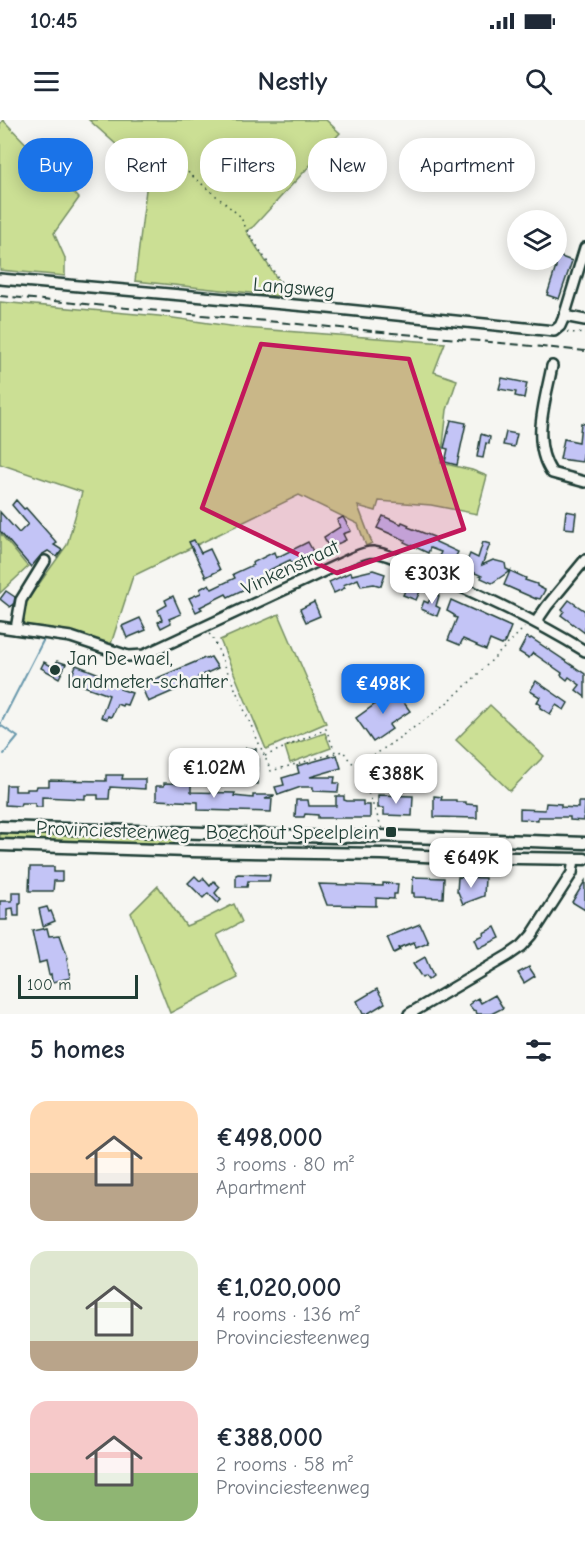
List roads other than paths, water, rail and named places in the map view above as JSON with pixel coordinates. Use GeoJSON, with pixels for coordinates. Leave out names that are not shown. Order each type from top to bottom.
{"type":"FeatureCollection","features":[{"type":"Feature","properties":{"kind":"main road","name":"Provinciesteenweg"},"geometry":{"type":"LineString","coordinates":[[0,827],[585,843]]}},
{"type":"Feature","properties":{"kind":"main road"},"geometry":{"type":"LineString","coordinates":[[405,856],[395,851],[395,846],[398,841],[414,837]]}},
{"type":"Feature","properties":{"kind":"main road","name":"Provinciesteenweg"},"geometry":{"type":"LineString","coordinates":[[0,845],[579,859]]}},
{"type":"Feature","properties":{"kind":"street"},"geometry":{"type":"LineString","coordinates":[[585,248],[564,316],[585,320]]}},
{"type":"Feature","properties":{"kind":"street","name":"Langsweg"},"geometry":{"type":"LineString","coordinates":[[0,279],[554,331],[560,326],[564,316]]}},
{"type":"Feature","properties":{"kind":"street"},"geometry":{"type":"LineString","coordinates":[[552,366],[541,427],[544,457],[552,473],[585,482]]}},
{"type":"Feature","properties":{"kind":"street","name":"Vinkenstraat"},"geometry":{"type":"LineString","coordinates":[[0,627],[70,637],[128,656],[144,655],[351,558],[363,553],[376,552],[534,621],[585,651]]}},
{"type":"Feature","properties":{"kind":"street"},"geometry":{"type":"LineString","coordinates":[[534,621],[585,560]]}},
{"type":"Feature","properties":{"kind":"street"},"geometry":{"type":"LineString","coordinates":[[16,629],[21,600],[45,561]]}},
{"type":"Feature","properties":{"kind":"street"},"geometry":{"type":"LineString","coordinates":[[409,1014],[522,946],[532,935],[579,859]]}},
{"type":"Feature","properties":{"kind":"waterway"},"geometry":{"type":"LineString","coordinates":[[4,754],[18,737],[0,725],[46,635]]}},
{"type":"Feature","properties":{"kind":"railway"},"geometry":{"type":"LineString","coordinates":[[0,296],[585,351]]}},
{"type":"Feature","properties":{"kind":"place","name":"Jan De wael, landmeter-schatter"},"geometry":{"type":"Point","coordinates":[55,670]}},
{"type":"Feature","properties":{"kind":"place","name":"Boechout Speelplein"},"geometry":{"type":"Point","coordinates":[391,832]}}]}
